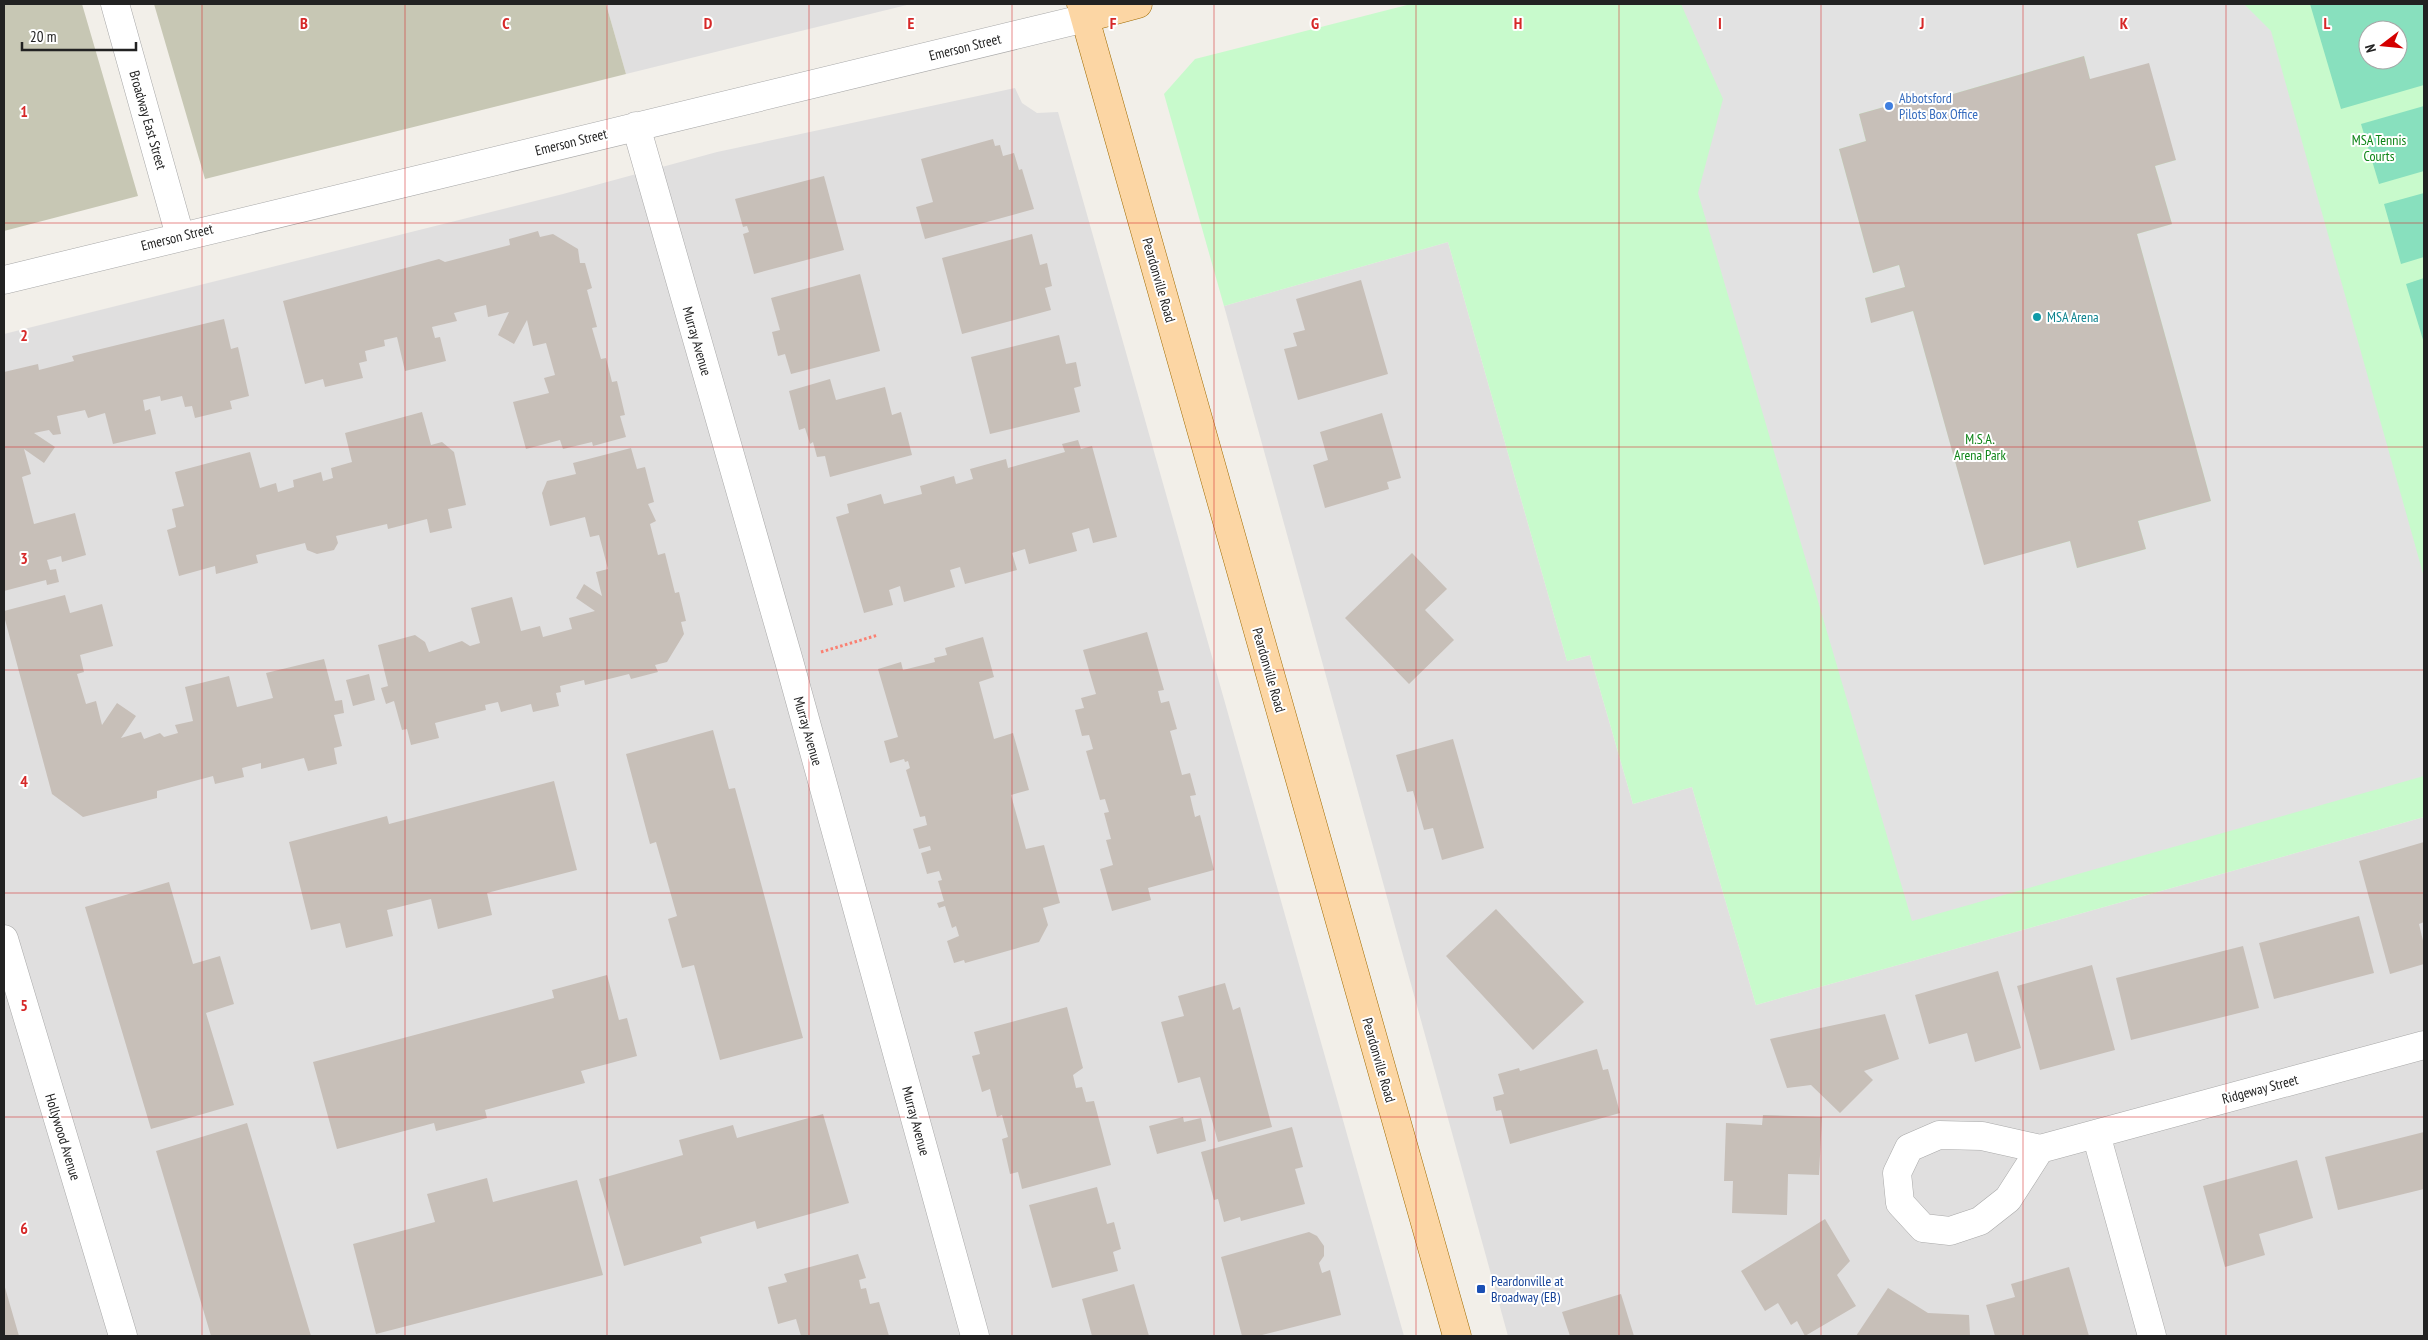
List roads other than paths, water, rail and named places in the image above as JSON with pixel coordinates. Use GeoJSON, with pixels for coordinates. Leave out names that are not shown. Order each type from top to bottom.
{"type":"FeatureCollection","features":[{"type":"Feature","properties":{"kind":"main road","name":"Emerson Street"},"geometry":{"type":"LineString","coordinates":[[1084,11],[1138,4]]}},
{"type":"Feature","properties":{"kind":"main road","name":"Peardonville Road"},"geometry":{"type":"LineString","coordinates":[[1084,11],[1457,1336]]}},
{"type":"Feature","properties":{"kind":"street","name":"Broadway East Street"},"geometry":{"type":"LineString","coordinates":[[115,4],[180,236]]}},
{"type":"Feature","properties":{"kind":"street","name":"Emerson Street"},"geometry":{"type":"LineString","coordinates":[[4,280],[636,126],[1084,11]]}},
{"type":"Feature","properties":{"kind":"street","name":"Murray Avenue"},"geometry":{"type":"LineString","coordinates":[[636,126],[789,661],[975,1336]]}},
{"type":"Feature","properties":{"kind":"street","name":"Hollywood Avenue"},"geometry":{"type":"LineString","coordinates":[[4,938],[123,1336]]}},
{"type":"Feature","properties":{"kind":"street","name":"Ridgeway Street"},"geometry":{"type":"LineString","coordinates":[[2040,1149],[2008,1199],[1980,1221],[1950,1231],[1923,1228],[1900,1203],[1897,1173],[1909,1148],[1939,1135],[1982,1136],[2040,1149],[2424,1045]]}},
{"type":"Feature","properties":{"kind":"street"},"geometry":{"type":"LineString","coordinates":[[2096,1134],[2152,1336]]}},
{"type":"Feature","properties":{"kind":"place","name":"Abbotsford Pilots Box Office"},"geometry":{"type":"Point","coordinates":[1889,106]}},
{"type":"Feature","properties":{"kind":"place","name":"MSA Arena"},"geometry":{"type":"Point","coordinates":[2037,317]}},
{"type":"Feature","properties":{"kind":"place","name":"Peardonville at Broadway (EB)"},"geometry":{"type":"Point","coordinates":[1481,1289]}},
{"type":"Feature","properties":{"kind":"park label","name":"MSA Tennis Courts"},"geometry":{"type":"Point","coordinates":[2379,148]}},
{"type":"Feature","properties":{"kind":"park label","name":"M.S.A. Arena Park"},"geometry":{"type":"Point","coordinates":[1980,448]}}]}
